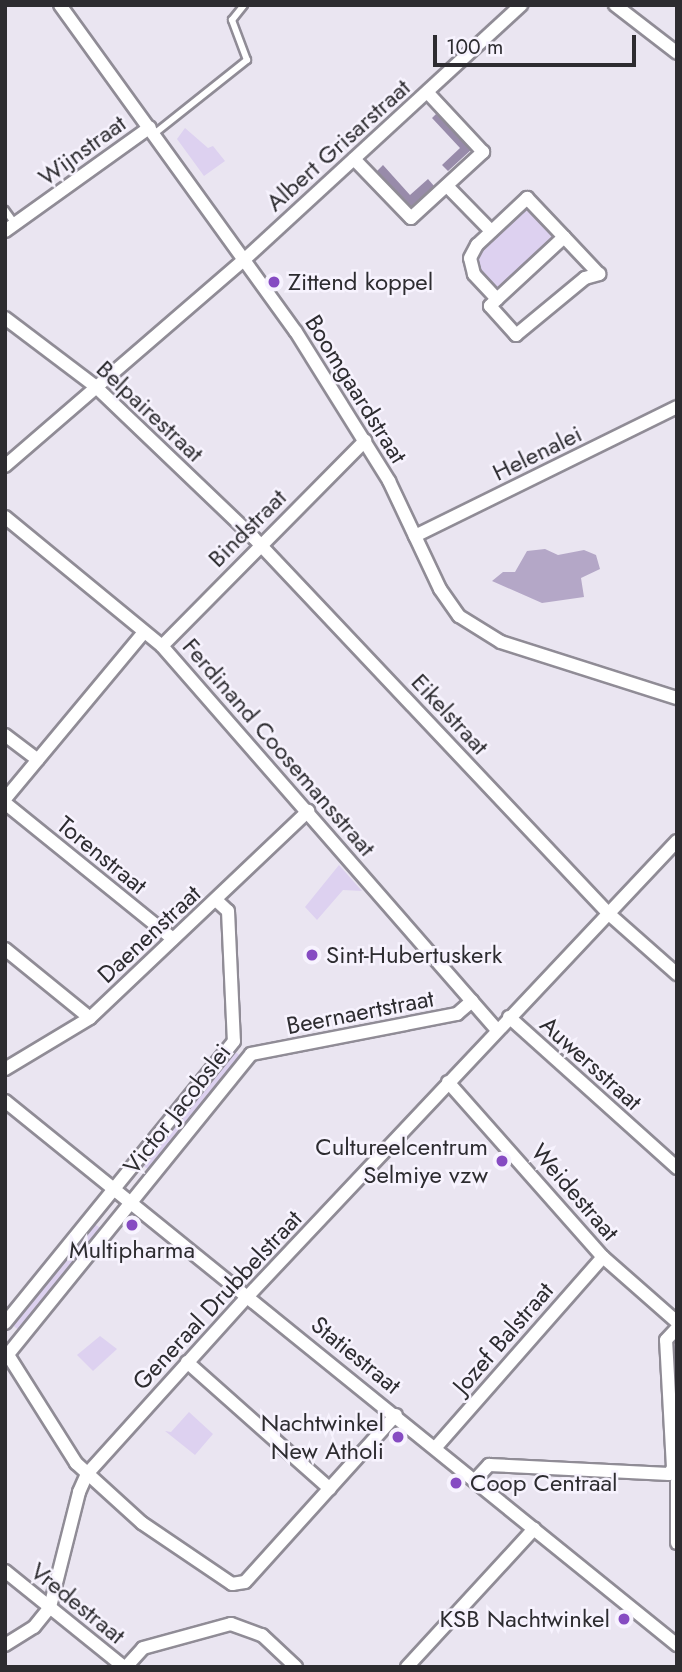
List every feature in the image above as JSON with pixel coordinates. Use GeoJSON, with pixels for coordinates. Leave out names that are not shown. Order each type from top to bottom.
{"type":"FeatureCollection","features":[{"type":"Feature","properties":{"kind":"street","name":"Boomgaardstraat"},"geometry":{"type":"LineString","coordinates":[[60,5],[246,258],[365,441],[449,604],[471,627],[501,642],[677,698]]}},
{"type":"Feature","properties":{"kind":"street","name":"Albert Grisarstraat"},"geometry":{"type":"LineString","coordinates":[[5,466],[246,258],[521,5]]}},
{"type":"Feature","properties":{"kind":"street"},"geometry":{"type":"LineString","coordinates":[[615,5],[677,53]]}},
{"type":"Feature","properties":{"kind":"street"},"geometry":{"type":"LineString","coordinates":[[354,159],[411,218],[447,186],[483,152],[427,92]]}},
{"type":"Feature","properties":{"kind":"street","name":"Wijnstraat"},"geometry":{"type":"LineString","coordinates":[[10,227],[152,131]]}},
{"type":"Feature","properties":{"kind":"street"},"geometry":{"type":"LineString","coordinates":[[447,186],[491,231]]}},
{"type":"Feature","properties":{"kind":"street"},"geometry":{"type":"LineString","coordinates":[[497,299],[471,265],[477,244],[491,231],[527,198],[564,237],[598,274],[585,278],[516,335],[490,306],[564,237]]}},
{"type":"Feature","properties":{"kind":"street","name":"Belpairestraat"},"geometry":{"type":"LineString","coordinates":[[5,318],[95,386],[260,544]]}},
{"type":"Feature","properties":{"kind":"street","name":"Helenalei"},"geometry":{"type":"LineString","coordinates":[[415,536],[677,407]]}},
{"type":"Feature","properties":{"kind":"street","name":"Bindstraat"},"geometry":{"type":"LineString","coordinates":[[162,646],[260,544],[365,441]]}},
{"type":"Feature","properties":{"kind":"street","name":"Ferdinand Coosemansstraat"},"geometry":{"type":"LineString","coordinates":[[5,517],[162,646],[497,1030]]}},
{"type":"Feature","properties":{"kind":"street","name":"Eikelstraat"},"geometry":{"type":"LineString","coordinates":[[260,544],[609,914],[677,974]]}},
{"type":"Feature","properties":{"kind":"street"},"geometry":{"type":"LineString","coordinates":[[5,801],[144,632]]}},
{"type":"Feature","properties":{"kind":"street"},"geometry":{"type":"LineString","coordinates":[[5,736],[38,760]]}},
{"type":"Feature","properties":{"kind":"street","name":"Torenstraat"},"geometry":{"type":"LineString","coordinates":[[5,801],[173,939]]}},
{"type":"Feature","properties":{"kind":"street","name":"Daenenstraat"},"geometry":{"type":"LineString","coordinates":[[5,1069],[90,1018],[308,811]]}},
{"type":"Feature","properties":{"kind":"street","name":"Generaal Drubbelstraat"},"geometry":{"type":"LineString","coordinates":[[50,1607],[79,1492],[88,1474],[249,1295],[677,841]]}},
{"type":"Feature","properties":{"kind":"street"},"geometry":{"type":"LineString","coordinates":[[216,900],[228,911],[234,1041]]}},
{"type":"Feature","properties":{"kind":"street"},"geometry":{"type":"LineString","coordinates":[[5,949],[90,1018]]}},
{"type":"Feature","properties":{"kind":"street","name":"Beernaertstraat"},"geometry":{"type":"LineString","coordinates":[[251,1054],[457,1014],[472,1002]]}},
{"type":"Feature","properties":{"kind":"street","name":"Auwersstraat"},"geometry":{"type":"LineString","coordinates":[[509,1017],[677,1168]]}},
{"type":"Feature","properties":{"kind":"street","name":"Victor Jacobslei"},"geometry":{"type":"LineString","coordinates":[[5,1323],[234,1041],[251,1054],[6,1356]]}},
{"type":"Feature","properties":{"kind":"street","name":"Weidestraat"},"geometry":{"type":"LineString","coordinates":[[448,1082],[603,1257],[677,1322]]}},
{"type":"Feature","properties":{"kind":"street","name":"Statiestraat"},"geometry":{"type":"LineString","coordinates":[[5,1101],[249,1295],[677,1645]]}},
{"type":"Feature","properties":{"kind":"street","name":"Jozef Balstraat"},"geometry":{"type":"LineString","coordinates":[[436,1447],[603,1257]]}},
{"type":"Feature","properties":{"kind":"street"},"geometry":{"type":"LineString","coordinates":[[677,1328],[666,1340],[677,1542]]}},
{"type":"Feature","properties":{"kind":"street"},"geometry":{"type":"LineString","coordinates":[[6,1356],[76,1463],[142,1523],[192,1554],[222,1582],[245,1582],[396,1415]]}},
{"type":"Feature","properties":{"kind":"street"},"geometry":{"type":"LineString","coordinates":[[187,1362],[330,1489]]}},
{"type":"Feature","properties":{"kind":"street"},"geometry":{"type":"LineString","coordinates":[[475,1480],[489,1465],[674,1477]]}},
{"type":"Feature","properties":{"kind":"street"},"geometry":{"type":"LineString","coordinates":[[407,1667],[534,1529]]}},
{"type":"Feature","properties":{"kind":"street","name":"Vredestraat"},"geometry":{"type":"LineString","coordinates":[[5,1572],[125,1667]]}},
{"type":"Feature","properties":{"kind":"street"},"geometry":{"type":"LineString","coordinates":[[5,1645],[34,1627],[50,1607]]}},
{"type":"Feature","properties":{"kind":"street"},"geometry":{"type":"LineString","coordinates":[[125,1667],[143,1647],[235,1625],[262,1635],[296,1667]]}},
{"type":"Feature","properties":{"kind":"lane"},"geometry":{"type":"LineString","coordinates":[[152,131],[247,60],[232,20],[244,5]]}},
{"type":"Feature","properties":{"kind":"lane"},"geometry":{"type":"LineString","coordinates":[[5,210],[10,227]]}},
{"type":"Feature","properties":{"kind":"shaded area"},"geometry":{"type":"Polygon","coordinates":[[[438,112],[472,149],[448,171],[442,165],[460,148],[432,118],[438,112]]]}},
{"type":"Feature","properties":{"kind":"shaded area"},"geometry":{"type":"Polygon","coordinates":[[[185,128],[208,148],[213,146],[225,161],[204,176],[177,139],[185,128]]]}},
{"type":"Feature","properties":{"kind":"shaded area"},"geometry":{"type":"Polygon","coordinates":[[[383,165],[410,195],[428,179],[434,186],[411,207],[377,171],[383,165]]]}},
{"type":"Feature","properties":{"kind":"shaded area"},"geometry":{"type":"Polygon","coordinates":[[[526,202],[559,236],[499,295],[481,277],[476,254],[526,202]]]}},
{"type":"Feature","properties":{"kind":"shaded area"},"geometry":{"type":"Polygon","coordinates":[[[545,549],[558,555],[584,550],[596,555],[600,569],[581,578],[584,597],[542,603],[492,581],[503,572],[515,572],[527,551],[545,549]]]}},
{"type":"Feature","properties":{"kind":"shaded area"},"geometry":{"type":"Polygon","coordinates":[[[339,865],[362,891],[343,890],[317,920],[305,907],[339,865]]]}},
{"type":"Feature","properties":{"kind":"shaded area"},"geometry":{"type":"Polygon","coordinates":[[[233,1050],[243,1058],[150,1171],[140,1163],[233,1050]]]}},
{"type":"Feature","properties":{"kind":"shaded area"},"geometry":{"type":"Polygon","coordinates":[[[93,1223],[102,1229],[20,1331],[11,1324],[93,1223]]]}},
{"type":"Feature","properties":{"kind":"shaded area"},"geometry":{"type":"Polygon","coordinates":[[[100,1336],[117,1349],[93,1371],[77,1355],[100,1336]]]}},
{"type":"Feature","properties":{"kind":"shaded area"},"geometry":{"type":"Polygon","coordinates":[[[189,1412],[213,1434],[195,1455],[165,1431],[171,1432],[189,1412]]]}},
{"type":"Feature","properties":{"kind":"place","name":"Zittend koppel"},"geometry":{"type":"Point","coordinates":[274,282]}},
{"type":"Feature","properties":{"kind":"place","name":"Sint-Hubertuskerk"},"geometry":{"type":"Point","coordinates":[312,955]}},
{"type":"Feature","properties":{"kind":"place","name":"Cultureelcentrum Selmiye vzw"},"geometry":{"type":"Point","coordinates":[502,1161]}},
{"type":"Feature","properties":{"kind":"place","name":"Multipharma"},"geometry":{"type":"Point","coordinates":[132,1225]}},
{"type":"Feature","properties":{"kind":"place","name":"Nachtwinkel New Atholi"},"geometry":{"type":"Point","coordinates":[398,1437]}},
{"type":"Feature","properties":{"kind":"place","name":"Coop Centraal"},"geometry":{"type":"Point","coordinates":[456,1483]}},
{"type":"Feature","properties":{"kind":"place","name":"KSB Nachtwinkel"},"geometry":{"type":"Point","coordinates":[624,1619]}}]}
